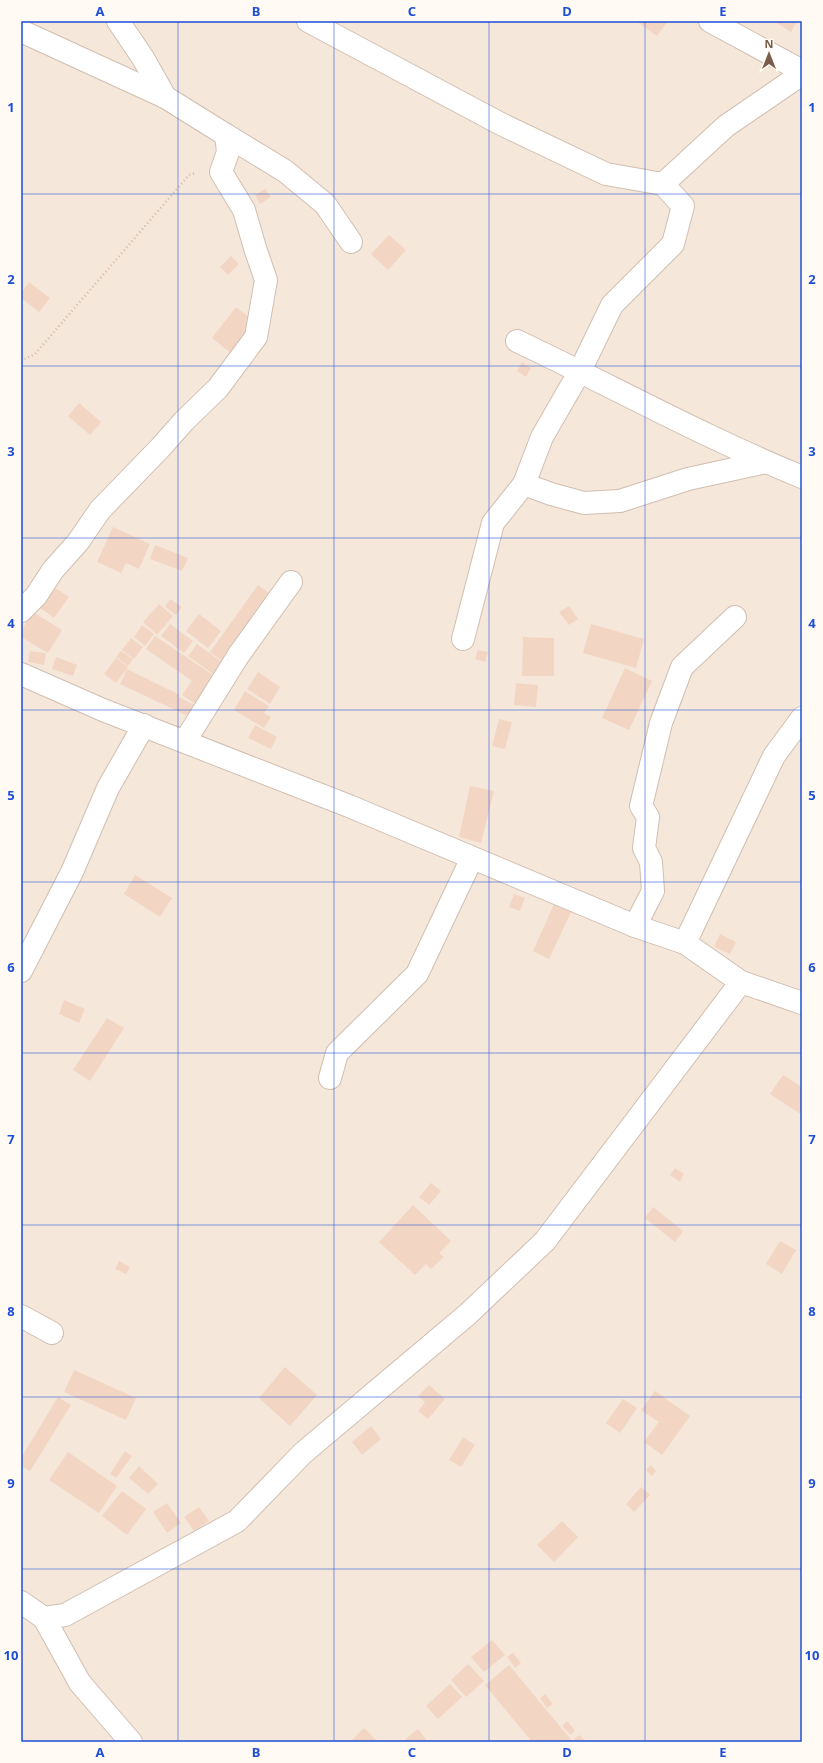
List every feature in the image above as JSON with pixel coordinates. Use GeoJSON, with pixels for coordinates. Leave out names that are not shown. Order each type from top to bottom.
{"type":"FeatureCollection","features":[{"type":"Feature","properties":{"kind":"street"},"geometry":{"type":"LineString","coordinates":[[118,21],[143,58],[165,97]]}},
{"type":"Feature","properties":{"kind":"street"},"geometry":{"type":"LineString","coordinates":[[308,21],[501,124],[606,174],[662,184],[683,206],[673,244],[612,305],[580,370],[542,437],[524,484],[493,523],[463,639]]}},
{"type":"Feature","properties":{"kind":"street"},"geometry":{"type":"LineString","coordinates":[[662,184],[726,126],[802,73],[710,21]]}},
{"type":"Feature","properties":{"kind":"street"},"geometry":{"type":"LineString","coordinates":[[21,31],[165,97],[285,171],[325,204],[351,242]]}},
{"type":"Feature","properties":{"kind":"street"},"geometry":{"type":"LineString","coordinates":[[21,612],[36,596],[53,570],[78,542],[100,510],[184,421],[218,388],[256,337],[266,280],[244,210],[221,172],[228,152],[226,134]]}},
{"type":"Feature","properties":{"kind":"street"},"geometry":{"type":"LineString","coordinates":[[516,341],[580,370],[676,419],[766,462],[802,477]]}},
{"type":"Feature","properties":{"kind":"street"},"geometry":{"type":"LineString","coordinates":[[524,484],[551,494],[584,503],[620,501],[688,479],[766,462]]}},
{"type":"Feature","properties":{"kind":"street"},"geometry":{"type":"LineString","coordinates":[[185,742],[238,656],[291,582]]}},
{"type":"Feature","properties":{"kind":"street"},"geometry":{"type":"LineString","coordinates":[[635,926],[653,891],[651,862],[644,848],[648,817],[641,806],[661,723],[682,668],[734,617]]}},
{"type":"Feature","properties":{"kind":"street"},"geometry":{"type":"LineString","coordinates":[[21,674],[103,710],[349,806],[635,926],[685,943],[741,982],[802,1003]]}},
{"type":"Feature","properties":{"kind":"street"},"geometry":{"type":"LineString","coordinates":[[685,943],[774,756],[802,718]]}},
{"type":"Feature","properties":{"kind":"street"},"geometry":{"type":"LineString","coordinates":[[21,971],[72,872],[108,788],[144,725]]}},
{"type":"Feature","properties":{"kind":"street"},"geometry":{"type":"LineString","coordinates":[[330,1078],[337,1053],[417,974],[472,858]]}},
{"type":"Feature","properties":{"kind":"street"},"geometry":{"type":"LineString","coordinates":[[44,1618],[65,1615],[237,1521],[303,1453],[468,1314],[545,1240],[741,982]]}},
{"type":"Feature","properties":{"kind":"street"},"geometry":{"type":"LineString","coordinates":[[21,1316],[52,1333]]}},
{"type":"Feature","properties":{"kind":"street"},"geometry":{"type":"LineString","coordinates":[[21,1602],[44,1618],[80,1683],[131,1742]]}},
{"type":"Feature","properties":{"kind":"path"},"geometry":{"type":"LineString","coordinates":[[21,361],[35,354],[188,175],[222,168]]}},
{"type":"Feature","properties":{"kind":"shaded area"},"geometry":{"type":"Polygon","coordinates":[[[21,21],[802,21],[802,1742],[21,1742],[21,21]]]}},
{"type":"Feature","properties":{"kind":"building"},"geometry":{"type":"Polygon","coordinates":[[[636,21],[668,21],[657,36],[636,21]]]}},
{"type":"Feature","properties":{"kind":"building"},"geometry":{"type":"Polygon","coordinates":[[[778,21],[797,21],[791,32],[777,23],[778,21]]]}},
{"type":"Feature","properties":{"kind":"building"},"geometry":{"type":"Polygon","coordinates":[[[265,189],[271,197],[260,204],[255,195],[265,189]]]}},
{"type":"Feature","properties":{"kind":"building"},"geometry":{"type":"Polygon","coordinates":[[[389,235],[406,250],[388,270],[371,254],[389,235]]]}},
{"type":"Feature","properties":{"kind":"building"},"geometry":{"type":"Polygon","coordinates":[[[231,256],[239,264],[228,275],[220,267],[231,256]]]}},
{"type":"Feature","properties":{"kind":"building"},"geometry":{"type":"Polygon","coordinates":[[[29,282],[50,298],[39,312],[21,298],[21,293],[29,282]]]}},
{"type":"Feature","properties":{"kind":"building"},"geometry":{"type":"Polygon","coordinates":[[[236,307],[256,323],[232,354],[212,338],[236,307]]]}},
{"type":"Feature","properties":{"kind":"building"},"geometry":{"type":"Polygon","coordinates":[[[522,362],[531,368],[526,377],[517,371],[522,362]]]}},
{"type":"Feature","properties":{"kind":"building"},"geometry":{"type":"Polygon","coordinates":[[[79,403],[101,422],[90,435],[68,416],[79,403]]]}},
{"type":"Feature","properties":{"kind":"building"},"geometry":{"type":"Polygon","coordinates":[[[113,527],[150,544],[139,569],[126,563],[121,573],[97,562],[113,527]]]}},
{"type":"Feature","properties":{"kind":"building"},"geometry":{"type":"Polygon","coordinates":[[[155,545],[188,558],[182,571],[150,559],[155,545]]]}},
{"type":"Feature","properties":{"kind":"building"},"geometry":{"type":"Polygon","coordinates":[[[258,585],[273,596],[225,663],[210,652],[258,585]]]}},
{"type":"Feature","properties":{"kind":"building"},"geometry":{"type":"Polygon","coordinates":[[[54,587],[69,597],[54,618],[39,607],[54,587]]]}},
{"type":"Feature","properties":{"kind":"building"},"geometry":{"type":"Polygon","coordinates":[[[170,599],[182,607],[176,615],[165,607],[170,599]]]}},
{"type":"Feature","properties":{"kind":"building"},"geometry":{"type":"Polygon","coordinates":[[[159,604],[173,616],[157,635],[143,622],[159,604]]]}},
{"type":"Feature","properties":{"kind":"building"},"geometry":{"type":"Polygon","coordinates":[[[569,606],[578,619],[569,625],[559,612],[569,606]]]}},
{"type":"Feature","properties":{"kind":"building"},"geometry":{"type":"Polygon","coordinates":[[[33,612],[62,630],[48,653],[21,637],[21,631],[33,612]]]}},
{"type":"Feature","properties":{"kind":"building"},"geometry":{"type":"Polygon","coordinates":[[[199,614],[221,631],[208,648],[186,631],[199,614]]]}},
{"type":"Feature","properties":{"kind":"building"},"geometry":{"type":"Polygon","coordinates":[[[170,624],[193,641],[184,653],[161,636],[170,624]]]}},
{"type":"Feature","properties":{"kind":"building"},"geometry":{"type":"Polygon","coordinates":[[[591,624],[644,639],[636,668],[583,653],[591,624]]]}},
{"type":"Feature","properties":{"kind":"building"},"geometry":{"type":"Polygon","coordinates":[[[142,625],[154,634],[145,646],[134,637],[142,625]]]}},
{"type":"Feature","properties":{"kind":"building"},"geometry":{"type":"Polygon","coordinates":[[[155,636],[216,677],[197,705],[182,695],[192,681],[146,649],[155,636]]]}},
{"type":"Feature","properties":{"kind":"building"},"geometry":{"type":"Polygon","coordinates":[[[523,637],[554,638],[554,676],[522,676],[523,637]]]}},
{"type":"Feature","properties":{"kind":"building"},"geometry":{"type":"Polygon","coordinates":[[[131,638],[143,647],[134,659],[122,650],[131,638]]]}},
{"type":"Feature","properties":{"kind":"building"},"geometry":{"type":"Polygon","coordinates":[[[197,644],[226,665],[217,677],[188,656],[197,644]]]}},
{"type":"Feature","properties":{"kind":"building"},"geometry":{"type":"Polygon","coordinates":[[[478,650],[488,652],[485,662],[475,659],[478,650]]]}},
{"type":"Feature","properties":{"kind":"building"},"geometry":{"type":"Polygon","coordinates":[[[30,651],[46,653],[44,665],[28,662],[30,651]]]}},
{"type":"Feature","properties":{"kind":"building"},"geometry":{"type":"Polygon","coordinates":[[[121,651],[133,659],[128,666],[116,657],[121,651]]]}},
{"type":"Feature","properties":{"kind":"building"},"geometry":{"type":"Polygon","coordinates":[[[56,657],[77,665],[73,676],[52,669],[56,657]]]}},
{"type":"Feature","properties":{"kind":"building"},"geometry":{"type":"Polygon","coordinates":[[[116,658],[128,667],[116,683],[104,674],[116,658]]]}},
{"type":"Feature","properties":{"kind":"building"},"geometry":{"type":"Polygon","coordinates":[[[625,668],[652,681],[629,730],[602,718],[625,668]]]}},
{"type":"Feature","properties":{"kind":"building"},"geometry":{"type":"Polygon","coordinates":[[[127,669],[180,695],[179,697],[196,706],[190,717],[120,684],[127,669]]]}},
{"type":"Feature","properties":{"kind":"building"},"geometry":{"type":"Polygon","coordinates":[[[258,672],[280,687],[270,704],[247,689],[258,672]]]}},
{"type":"Feature","properties":{"kind":"building"},"geometry":{"type":"Polygon","coordinates":[[[516,683],[538,685],[536,707],[514,705],[516,683]]]}},
{"type":"Feature","properties":{"kind":"building"},"geometry":{"type":"Polygon","coordinates":[[[245,691],[269,706],[264,713],[271,717],[264,728],[234,710],[245,691]]]}},
{"type":"Feature","properties":{"kind":"building"},"geometry":{"type":"Polygon","coordinates":[[[499,719],[512,722],[505,749],[492,746],[499,719]]]}},
{"type":"Feature","properties":{"kind":"building"},"geometry":{"type":"Polygon","coordinates":[[[255,725],[277,737],[271,749],[248,738],[255,725]]]}},
{"type":"Feature","properties":{"kind":"building"},"geometry":{"type":"Polygon","coordinates":[[[470,786],[494,791],[481,843],[459,837],[470,786]]]}},
{"type":"Feature","properties":{"kind":"building"},"geometry":{"type":"Polygon","coordinates":[[[135,875],[172,898],[160,917],[124,894],[135,875]]]}},
{"type":"Feature","properties":{"kind":"building"},"geometry":{"type":"Polygon","coordinates":[[[514,894],[525,898],[520,911],[509,907],[514,894]]]}},
{"type":"Feature","properties":{"kind":"building"},"geometry":{"type":"Polygon","coordinates":[[[555,902],[572,910],[549,959],[533,951],[555,902]]]}},
{"type":"Feature","properties":{"kind":"building"},"geometry":{"type":"Polygon","coordinates":[[[720,934],[736,942],[730,954],[714,947],[720,934]]]}},
{"type":"Feature","properties":{"kind":"building"},"geometry":{"type":"Polygon","coordinates":[[[64,1000],[85,1009],[79,1023],[59,1014],[64,1000]]]}},
{"type":"Feature","properties":{"kind":"building"},"geometry":{"type":"Polygon","coordinates":[[[107,1018],[124,1028],[90,1081],[73,1070],[107,1018]]]}},
{"type":"Feature","properties":{"kind":"building"},"geometry":{"type":"Polygon","coordinates":[[[783,1075],[802,1087],[802,1115],[770,1094],[783,1075]]]}},
{"type":"Feature","properties":{"kind":"building"},"geometry":{"type":"Polygon","coordinates":[[[675,1168],[684,1174],[680,1182],[670,1175],[675,1168]]]}},
{"type":"Feature","properties":{"kind":"building"},"geometry":{"type":"Polygon","coordinates":[[[431,1183],[441,1191],[429,1205],[419,1197],[431,1183]]]}},
{"type":"Feature","properties":{"kind":"building"},"geometry":{"type":"Polygon","coordinates":[[[413,1205],[451,1241],[439,1253],[444,1257],[431,1269],[426,1264],[415,1275],[379,1242],[413,1205]]]}},
{"type":"Feature","properties":{"kind":"building"},"geometry":{"type":"Polygon","coordinates":[[[653,1207],[683,1231],[675,1242],[645,1218],[653,1207]]]}},
{"type":"Feature","properties":{"kind":"building"},"geometry":{"type":"Polygon","coordinates":[[[780,1241],[796,1250],[782,1274],[766,1264],[780,1241]]]}},
{"type":"Feature","properties":{"kind":"building"},"geometry":{"type":"Polygon","coordinates":[[[119,1261],[130,1267],[126,1274],[115,1269],[119,1261]]]}},
{"type":"Feature","properties":{"kind":"building"},"geometry":{"type":"Polygon","coordinates":[[[285,1367],[317,1395],[290,1426],[259,1398],[285,1367]]]}},
{"type":"Feature","properties":{"kind":"building"},"geometry":{"type":"Polygon","coordinates":[[[74,1370],[136,1398],[126,1420],[64,1392],[74,1370]]]}},
{"type":"Feature","properties":{"kind":"building"},"geometry":{"type":"Polygon","coordinates":[[[429,1385],[445,1399],[428,1419],[418,1411],[425,1402],[418,1396],[429,1385]]]}},
{"type":"Feature","properties":{"kind":"building"},"geometry":{"type":"Polygon","coordinates":[[[655,1391],[690,1416],[662,1455],[644,1442],[659,1422],[641,1410],[655,1391]]]}},
{"type":"Feature","properties":{"kind":"building"},"geometry":{"type":"Polygon","coordinates":[[[58,1397],[71,1405],[30,1471],[21,1466],[21,1458],[58,1397]]]}},
{"type":"Feature","properties":{"kind":"building"},"geometry":{"type":"Polygon","coordinates":[[[623,1399],[637,1408],[620,1433],[606,1423],[623,1399]]]}},
{"type":"Feature","properties":{"kind":"building"},"geometry":{"type":"Polygon","coordinates":[[[371,1426],[381,1439],[362,1455],[352,1442],[371,1426]]]}},
{"type":"Feature","properties":{"kind":"building"},"geometry":{"type":"Polygon","coordinates":[[[463,1437],[475,1445],[461,1467],[449,1460],[463,1437]]]}},
{"type":"Feature","properties":{"kind":"building"},"geometry":{"type":"Polygon","coordinates":[[[125,1451],[132,1456],[116,1478],[110,1474],[125,1451]]]}},
{"type":"Feature","properties":{"kind":"building"},"geometry":{"type":"Polygon","coordinates":[[[68,1452],[117,1486],[99,1513],[49,1480],[68,1452]]]}},
{"type":"Feature","properties":{"kind":"building"},"geometry":{"type":"Polygon","coordinates":[[[651,1465],[656,1471],[652,1476],[646,1470],[651,1465]]]}},
{"type":"Feature","properties":{"kind":"building"},"geometry":{"type":"Polygon","coordinates":[[[139,1466],[158,1484],[148,1494],[129,1478],[139,1466]]]}},
{"type":"Feature","properties":{"kind":"building"},"geometry":{"type":"Polygon","coordinates":[[[641,1487],[650,1495],[634,1512],[626,1504],[641,1487]]]}},
{"type":"Feature","properties":{"kind":"building"},"geometry":{"type":"Polygon","coordinates":[[[122,1491],[146,1509],[127,1535],[102,1516],[122,1491]]]}},
{"type":"Feature","properties":{"kind":"building"},"geometry":{"type":"Polygon","coordinates":[[[167,1503],[181,1523],[167,1533],[153,1512],[167,1503]]]}},
{"type":"Feature","properties":{"kind":"building"},"geometry":{"type":"Polygon","coordinates":[[[199,1507],[209,1521],[194,1531],[184,1517],[199,1507]]]}},
{"type":"Feature","properties":{"kind":"building"},"geometry":{"type":"Polygon","coordinates":[[[562,1521],[578,1537],[554,1562],[537,1545],[562,1521]]]}},
{"type":"Feature","properties":{"kind":"building"},"geometry":{"type":"Polygon","coordinates":[[[492,1640],[505,1655],[484,1672],[471,1657],[492,1640]]]}},
{"type":"Feature","properties":{"kind":"building"},"geometry":{"type":"Polygon","coordinates":[[[513,1653],[521,1663],[515,1668],[507,1657],[513,1653]]]}},
{"type":"Feature","properties":{"kind":"building"},"geometry":{"type":"Polygon","coordinates":[[[468,1664],[484,1681],[466,1697],[451,1680],[468,1664]]]}},
{"type":"Feature","properties":{"kind":"building"},"geometry":{"type":"Polygon","coordinates":[[[509,1665],[573,1742],[532,1742],[485,1685],[509,1665]]]}},
{"type":"Feature","properties":{"kind":"building"},"geometry":{"type":"Polygon","coordinates":[[[450,1684],[462,1697],[438,1719],[426,1706],[450,1684]]]}},
{"type":"Feature","properties":{"kind":"building"},"geometry":{"type":"Polygon","coordinates":[[[545,1694],[553,1704],[547,1708],[540,1698],[545,1694]]]}},
{"type":"Feature","properties":{"kind":"building"},"geometry":{"type":"Polygon","coordinates":[[[567,1721],[575,1730],[571,1735],[562,1726],[567,1721]]]}},
{"type":"Feature","properties":{"kind":"building"},"geometry":{"type":"Polygon","coordinates":[[[364,1728],[378,1742],[350,1742],[364,1728]]]}},
{"type":"Feature","properties":{"kind":"building"},"geometry":{"type":"Polygon","coordinates":[[[418,1729],[428,1742],[402,1742],[418,1729]]]}},
{"type":"Feature","properties":{"kind":"building"},"geometry":{"type":"Polygon","coordinates":[[[580,1735],[586,1742],[576,1742],[574,1739],[580,1735]]]}}]}
